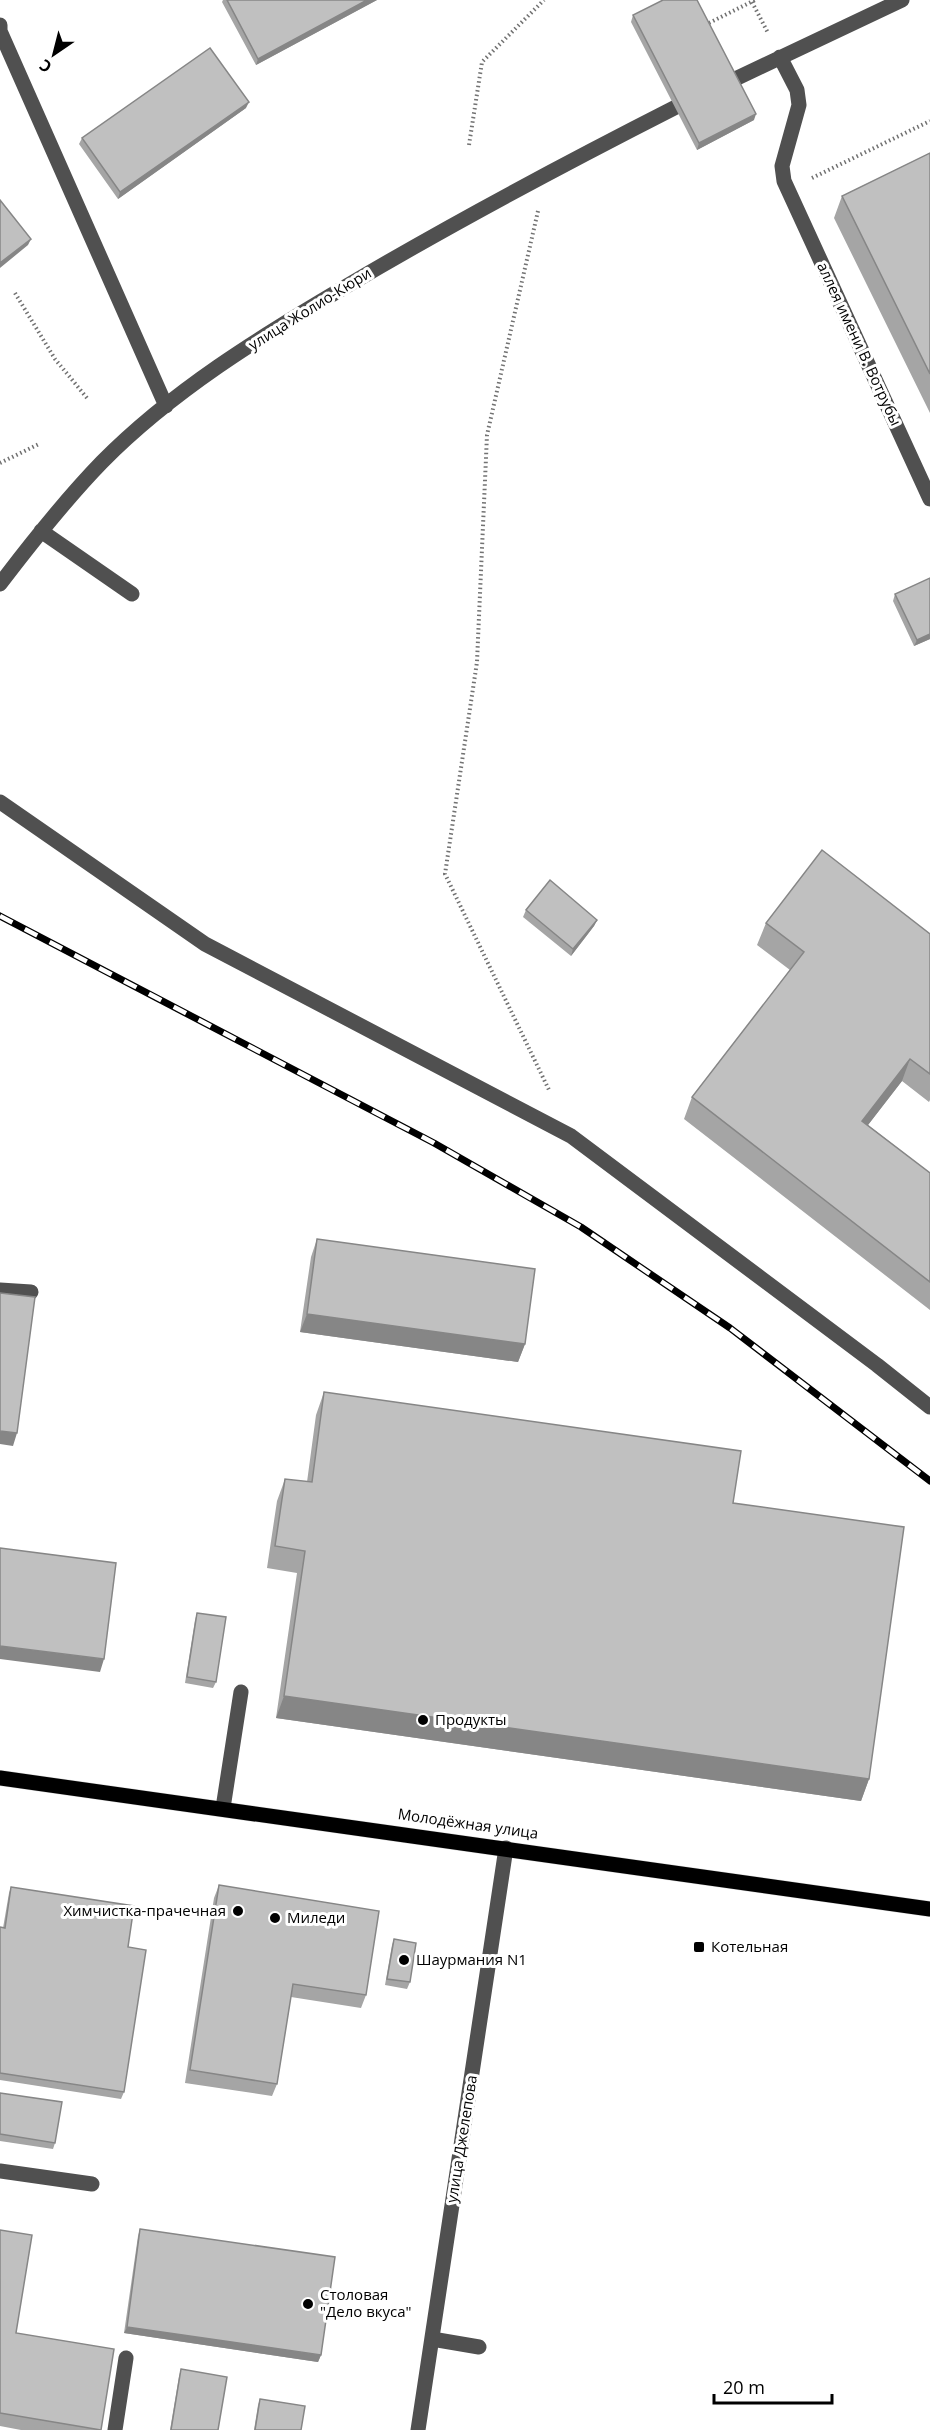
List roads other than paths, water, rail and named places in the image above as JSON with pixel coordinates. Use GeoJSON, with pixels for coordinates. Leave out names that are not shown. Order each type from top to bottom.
{"type":"FeatureCollection","features":[{"type":"Feature","properties":{"kind":"main road","name":"Молодёжная улица"},"geometry":{"type":"LineString","coordinates":[[0,1778],[930,1909]]}},
{"type":"Feature","properties":{"kind":"street"},"geometry":{"type":"LineString","coordinates":[[733,80],[902,0]]}},
{"type":"Feature","properties":{"kind":"street"},"geometry":{"type":"LineString","coordinates":[[0,25],[0,31],[166,406]]}},
{"type":"Feature","properties":{"kind":"street","name":"аллея имени В. Вотрубы"},"geometry":{"type":"LineString","coordinates":[[780,57],[797,90],[799,105],[782,166],[783,181],[930,499]]}},
{"type":"Feature","properties":{"kind":"street","name":"улица Жолио-Кюри"},"geometry":{"type":"LineString","coordinates":[[0,584],[41,531],[103,461],[166,406],[265,334],[402,253],[546,173],[676,107]]}},
{"type":"Feature","properties":{"kind":"street"},"geometry":{"type":"LineString","coordinates":[[41,531],[132,594]]}},
{"type":"Feature","properties":{"kind":"street"},"geometry":{"type":"LineString","coordinates":[[0,802],[205,944],[571,1136],[930,1407]]}},
{"type":"Feature","properties":{"kind":"street"},"geometry":{"type":"LineString","coordinates":[[0,1290],[31,1292]]}},
{"type":"Feature","properties":{"kind":"street"},"geometry":{"type":"LineString","coordinates":[[223,1808],[241,1692]]}},
{"type":"Feature","properties":{"kind":"street","name":"улица Джелепова"},"geometry":{"type":"LineString","coordinates":[[418,2430],[506,1848]]}},
{"type":"Feature","properties":{"kind":"street"},"geometry":{"type":"LineString","coordinates":[[0,2170],[92,2184]]}},
{"type":"Feature","properties":{"kind":"street"},"geometry":{"type":"LineString","coordinates":[[432,2339],[480,2347]]}},
{"type":"Feature","properties":{"kind":"street"},"geometry":{"type":"LineString","coordinates":[[115,2430],[126,2358]]}},
{"type":"Feature","properties":{"kind":"railway"},"geometry":{"type":"LineString","coordinates":[[0,916],[434,1143],[581,1227],[730,1328],[930,1481]]}},
{"type":"Feature","properties":{"kind":"place","name":"Продукты"},"geometry":{"type":"Point","coordinates":[423,1720]}},
{"type":"Feature","properties":{"kind":"place","name":"Химчистка-прачечная"},"geometry":{"type":"Point","coordinates":[238,1911]}},
{"type":"Feature","properties":{"kind":"place","name":"Миледи"},"geometry":{"type":"Point","coordinates":[275,1918]}},
{"type":"Feature","properties":{"kind":"place","name":"Котельная"},"geometry":{"type":"Point","coordinates":[699,1947]}},
{"type":"Feature","properties":{"kind":"place","name":"Шаурмания N1"},"geometry":{"type":"Point","coordinates":[404,1960]}},
{"type":"Feature","properties":{"kind":"place","name":"Столовая \"Дело вкуса\""},"geometry":{"type":"Point","coordinates":[308,2304]}}]}
